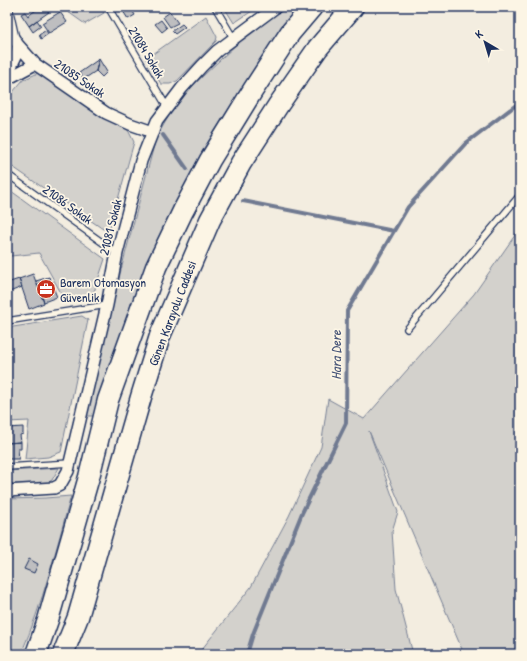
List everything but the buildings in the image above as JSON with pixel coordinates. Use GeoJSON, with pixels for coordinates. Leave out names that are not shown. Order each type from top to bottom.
{"type":"FeatureCollection","features":[{"type":"Feature","properties":{"kind":"highway"},"geometry":{"type":"LineString","coordinates":[[36,654],[48,620],[108,400],[156,267],[182,211],[210,160],[290,33],[312,7]]}},
{"type":"Feature","properties":{"kind":"highway","name":"Gönen Karayolu Caddesi"},"geometry":{"type":"LineString","coordinates":[[63,654],[78,617],[160,336],[210,220],[241,163],[279,104],[318,48],[353,7]]}},
{"type":"Feature","properties":{"kind":"street","name":"21081 Sokak"},"geometry":{"type":"LineString","coordinates":[[7,491],[54,488],[60,485],[68,471],[107,305],[117,253],[141,161],[157,121],[182,88],[217,51],[276,7]]}},
{"type":"Feature","properties":{"kind":"street","name":"21085 Sokak"},"geometry":{"type":"LineString","coordinates":[[7,28],[18,45],[35,64],[106,113],[130,124],[153,132]]}},
{"type":"Feature","properties":{"kind":"street"},"geometry":{"type":"LineString","coordinates":[[7,75],[16,56],[18,45]]}},
{"type":"Feature","properties":{"kind":"street"},"geometry":{"type":"LineString","coordinates":[[7,79],[35,64]]}},
{"type":"Feature","properties":{"kind":"lane"},"geometry":{"type":"LineString","coordinates":[[9,7],[18,45]]}},
{"type":"Feature","properties":{"kind":"lane","name":"21084 Sokak"},"geometry":{"type":"LineString","coordinates":[[108,7],[167,107]]}},
{"type":"Feature","properties":{"kind":"lane"},"geometry":{"type":"LineString","coordinates":[[215,7],[234,39]]}},
{"type":"Feature","properties":{"kind":"lane","name":"21086 Sokak"},"geometry":{"type":"LineString","coordinates":[[7,174],[117,253]]}},
{"type":"Feature","properties":{"kind":"lane"},"geometry":{"type":"LineString","coordinates":[[407,329],[520,194]]}},
{"type":"Feature","properties":{"kind":"lane"},"geometry":{"type":"LineString","coordinates":[[7,321],[107,305]]}},
{"type":"Feature","properties":{"kind":"lane"},"geometry":{"type":"LineString","coordinates":[[7,467],[70,463]]}},
{"type":"Feature","properties":{"kind":"shaded area"},"geometry":{"type":"Polygon","coordinates":[[[61,7],[100,7],[104,13],[85,24],[61,7]]]}},
{"type":"Feature","properties":{"kind":"shaded area"},"geometry":{"type":"Polygon","coordinates":[[[224,7],[258,7],[234,23],[224,7]]]}},
{"type":"Feature","properties":{"kind":"shaded area"},"geometry":{"type":"Polygon","coordinates":[[[286,7],[303,7],[274,42],[250,75],[204,148],[149,260],[93,416],[86,416],[121,270],[156,138],[170,114],[185,93],[240,41],[286,7]]]}},
{"type":"Feature","properties":{"kind":"shaded area"},"geometry":{"type":"Polygon","coordinates":[[[206,16],[217,37],[216,41],[177,81],[170,84],[161,84],[146,59],[206,16]]]}},
{"type":"Feature","properties":{"kind":"shaded area"},"geometry":{"type":"Polygon","coordinates":[[[38,73],[128,130],[134,142],[110,228],[103,229],[7,163],[7,99],[23,80],[38,73]]]}},
{"type":"Feature","properties":{"kind":"shaded area"},"geometry":{"type":"Polygon","coordinates":[[[7,188],[105,259],[92,298],[66,302],[39,253],[11,256],[7,255],[7,188]]]}},
{"type":"Feature","properties":{"kind":"shaded area"},"geometry":{"type":"Polygon","coordinates":[[[520,228],[520,654],[464,654],[369,431],[398,512],[392,531],[396,589],[413,654],[198,654],[251,587],[289,516],[321,447],[328,399],[364,419],[474,294],[520,228]]]}},
{"type":"Feature","properties":{"kind":"shaded area"},"geometry":{"type":"Polygon","coordinates":[[[82,316],[88,320],[61,452],[48,457],[25,459],[29,421],[7,422],[7,328],[82,316]]]}},
{"type":"Feature","properties":{"kind":"shaded area"},"geometry":{"type":"Polygon","coordinates":[[[59,468],[52,480],[46,484],[7,484],[7,471],[59,468]]]}},
{"type":"Feature","properties":{"kind":"shaded area"},"geometry":{"type":"Polygon","coordinates":[[[71,496],[49,576],[29,635],[21,654],[7,654],[7,499],[71,496]]]}},
{"type":"Feature","properties":{"kind":"waterway","name":"Hara Dere"},"geometry":{"type":"LineString","coordinates":[[247,654],[253,634],[302,513],[346,423],[347,311],[408,207],[466,143],[520,102]]}},
{"type":"Feature","properties":{"kind":"waterway"},"geometry":{"type":"LineString","coordinates":[[163,135],[187,169]]}},
{"type":"Feature","properties":{"kind":"waterway"},"geometry":{"type":"LineString","coordinates":[[243,201],[394,231]]}},
{"type":"Feature","properties":{"kind":"place","name":"Barem Otomasyon Güvenlik"},"geometry":{"type":"Point","coordinates":[46,289]}}]}
